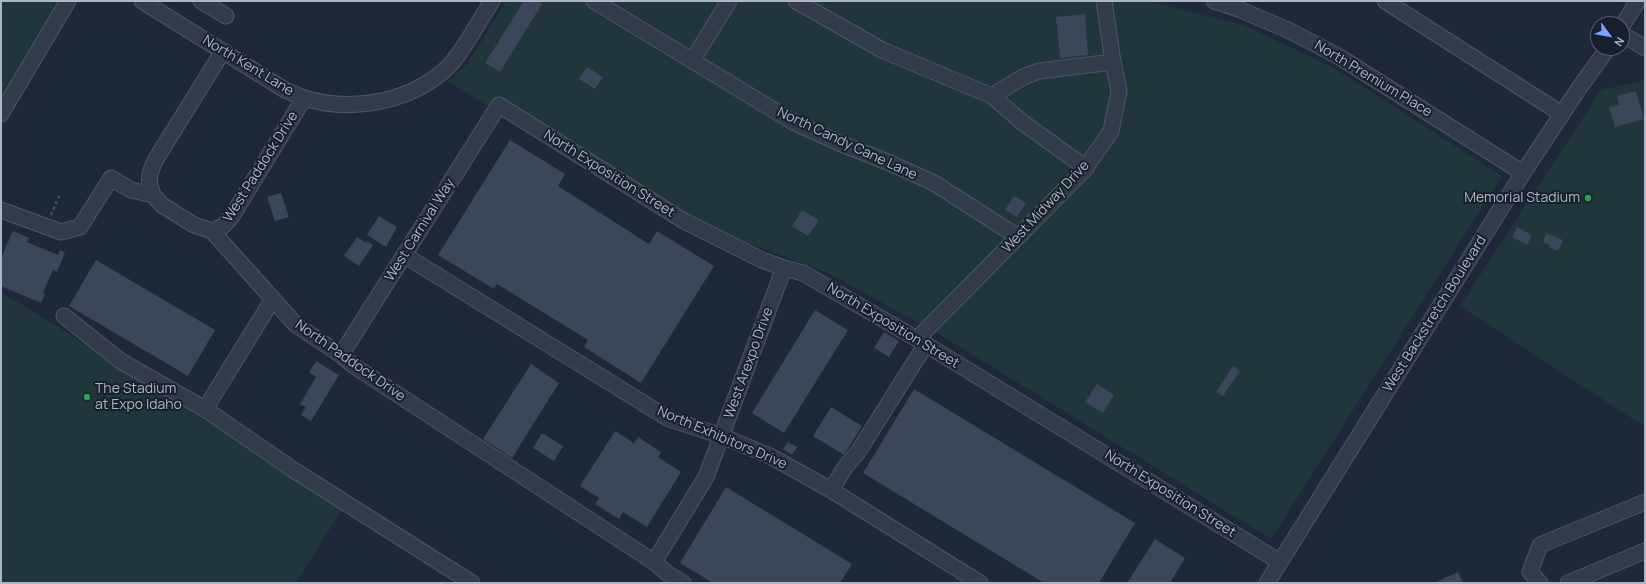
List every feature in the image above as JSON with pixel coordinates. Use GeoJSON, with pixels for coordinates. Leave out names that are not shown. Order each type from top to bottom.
{"type":"FeatureCollection","features":[{"type":"Feature","properties":{"kind":"street"},"geometry":{"type":"LineString","coordinates":[[1,114],[68,1]]}},
{"type":"Feature","properties":{"kind":"street","name":"North Kent Lane"},"geometry":{"type":"LineString","coordinates":[[142,1],[285,90],[304,98],[339,104],[365,104],[389,100],[415,89],[436,77],[458,55],[492,1]]}},
{"type":"Feature","properties":{"kind":"street"},"geometry":{"type":"LineString","coordinates":[[201,1],[226,16]]}},
{"type":"Feature","properties":{"kind":"street","name":"North Candy Cane Lane"},"geometry":{"type":"LineString","coordinates":[[594,1],[795,123],[934,183],[1018,237]]}},
{"type":"Feature","properties":{"kind":"street"},"geometry":{"type":"LineString","coordinates":[[692,61],[729,1]]}},
{"type":"Feature","properties":{"kind":"street"},"geometry":{"type":"LineString","coordinates":[[796,1],[882,50],[992,96],[1022,122],[1086,168]]}},
{"type":"Feature","properties":{"kind":"street","name":"West Midway Drive"},"geometry":{"type":"LineString","coordinates":[[831,490],[846,466],[858,452],[922,342],[1018,237],[1086,168],[1111,131],[1119,91],[1104,1]]}},
{"type":"Feature","properties":{"kind":"street","name":"North Premium Place"},"geometry":{"type":"LineString","coordinates":[[1214,1],[1242,10],[1288,30],[1338,56],[1523,173]]}},
{"type":"Feature","properties":{"kind":"street"},"geometry":{"type":"LineString","coordinates":[[1385,1],[1562,114]]}},
{"type":"Feature","properties":{"kind":"street"},"geometry":{"type":"LineString","coordinates":[[1628,16],[1638,1]]}},
{"type":"Feature","properties":{"kind":"street"},"geometry":{"type":"LineString","coordinates":[[1630,39],[1645,48]]}},
{"type":"Feature","properties":{"kind":"street"},"geometry":{"type":"LineString","coordinates":[[153,195],[149,185],[149,174],[156,158],[223,51]]}},
{"type":"Feature","properties":{"kind":"street","name":"West Backstretch Boulevard"},"geometry":{"type":"LineString","coordinates":[[1267,583],[1523,173],[1602,56]]}},
{"type":"Feature","properties":{"kind":"street"},"geometry":{"type":"LineString","coordinates":[[992,96],[1023,77],[1039,71],[1113,62]]}},
{"type":"Feature","properties":{"kind":"street","name":"West Paddock Drive"},"geometry":{"type":"LineString","coordinates":[[212,231],[223,226],[232,216],[304,98]]}},
{"type":"Feature","properties":{"kind":"street","name":"West Carnival Way"},"geometry":{"type":"LineString","coordinates":[[341,355],[499,105]]}},
{"type":"Feature","properties":{"kind":"street","name":"North Exposition Street"},"geometry":{"type":"LineString","coordinates":[[499,105],[684,221],[762,260],[803,273],[922,342],[1280,562]]}},
{"type":"Feature","properties":{"kind":"street","name":"North Paddock Drive"},"geometry":{"type":"LineString","coordinates":[[1,210],[61,232],[80,227],[111,178],[131,190],[153,195],[162,205],[194,225],[212,231],[296,325],[341,355],[354,366],[654,562],[668,574],[683,583]]}},
{"type":"Feature","properties":{"kind":"street","name":"North Exhibitors Drive"},"geometry":{"type":"LineString","coordinates":[[404,254],[670,419],[722,436],[770,456],[831,490],[980,583]]}},
{"type":"Feature","properties":{"kind":"street","name":"West Arexpo Drive"},"geometry":{"type":"LineString","coordinates":[[654,562],[706,477],[784,268]]}},
{"type":"Feature","properties":{"kind":"street"},"geometry":{"type":"LineString","coordinates":[[205,409],[273,298]]}},
{"type":"Feature","properties":{"kind":"street"},"geometry":{"type":"LineString","coordinates":[[64,316],[122,362],[205,409],[292,469],[472,583]]}},
{"type":"Feature","properties":{"kind":"street"},"geometry":{"type":"LineString","coordinates":[[1540,583],[1530,572],[1540,545],[1645,502]]}},
{"type":"Feature","properties":{"kind":"street"},"geometry":{"type":"LineString","coordinates":[[1568,583],[1645,551]]}},
{"type":"Feature","properties":{"kind":"path"},"geometry":{"type":"LineString","coordinates":[[49,218],[60,194]]}},
{"type":"Feature","properties":{"kind":"green space"},"geometry":{"type":"Polygon","coordinates":[[[1,1],[69,1],[1,118],[1,1]]]}},
{"type":"Feature","properties":{"kind":"green space"},"geometry":{"type":"Polygon","coordinates":[[[506,1],[1148,1],[1246,26],[1332,67],[1502,176],[1271,539],[942,336],[828,273],[650,207],[448,81],[468,63],[506,1]]]}},
{"type":"Feature","properties":{"kind":"green space","name":"Memorial Stadium"},"geometry":{"type":"Polygon","coordinates":[[[1645,80],[1645,427],[1460,306],[1601,90],[1645,80]]]}},
{"type":"Feature","properties":{"kind":"green space","name":"The Stadium at Expo Idaho"},"geometry":{"type":"Polygon","coordinates":[[[1,292],[346,503],[296,583],[1,583],[1,292]]]}},
{"type":"Feature","properties":{"kind":"building"},"geometry":{"type":"Polygon","coordinates":[[[524,1],[538,1],[542,4],[500,72],[485,63],[524,1]]]}},
{"type":"Feature","properties":{"kind":"building"},"geometry":{"type":"Polygon","coordinates":[[[1085,14],[1088,55],[1060,58],[1056,17],[1085,14]]]}},
{"type":"Feature","properties":{"kind":"building"},"geometry":{"type":"Polygon","coordinates":[[[587,67],[603,77],[595,89],[579,79],[587,67]]]}},
{"type":"Feature","properties":{"kind":"building"},"geometry":{"type":"Polygon","coordinates":[[[1636,91],[1644,119],[1615,127],[1609,107],[1619,105],[1617,96],[1636,91]]]}},
{"type":"Feature","properties":{"kind":"building"},"geometry":{"type":"Polygon","coordinates":[[[510,140],[565,174],[558,186],[649,244],[657,231],[714,266],[641,383],[584,347],[588,340],[497,284],[494,289],[438,255],[510,140]]]}},
{"type":"Feature","properties":{"kind":"building"},"geometry":{"type":"Polygon","coordinates":[[[281,193],[289,217],[275,221],[267,197],[281,193]]]}},
{"type":"Feature","properties":{"kind":"building"},"geometry":{"type":"Polygon","coordinates":[[[1014,196],[1026,203],[1017,217],[1005,210],[1014,196]]]}},
{"type":"Feature","properties":{"kind":"building"},"geometry":{"type":"Polygon","coordinates":[[[802,210],[819,220],[808,236],[792,226],[802,210]]]}},
{"type":"Feature","properties":{"kind":"building"},"geometry":{"type":"Polygon","coordinates":[[[379,216],[397,227],[386,247],[367,235],[379,216]]]}},
{"type":"Feature","properties":{"kind":"building"},"geometry":{"type":"Polygon","coordinates":[[[1517,227],[1532,235],[1527,245],[1512,237],[1517,227]]]}},
{"type":"Feature","properties":{"kind":"building"},"geometry":{"type":"Polygon","coordinates":[[[13,231],[29,238],[27,242],[58,255],[60,250],[65,253],[57,272],[53,270],[43,293],[45,294],[41,303],[1,286],[1,258],[13,231]]]}},
{"type":"Feature","properties":{"kind":"building"},"geometry":{"type":"Polygon","coordinates":[[[1546,233],[1563,240],[1558,251],[1549,247],[1550,245],[1543,242],[1546,233]]]}},
{"type":"Feature","properties":{"kind":"building"},"geometry":{"type":"Polygon","coordinates":[[[357,237],[366,243],[367,241],[373,245],[359,266],[344,256],[357,237]]]}},
{"type":"Feature","properties":{"kind":"building"},"geometry":{"type":"Polygon","coordinates":[[[96,260],[215,330],[188,376],[69,306],[96,260]]]}},
{"type":"Feature","properties":{"kind":"building"},"geometry":{"type":"Polygon","coordinates":[[[815,310],[848,330],[784,433],[752,413],[815,310]]]}},
{"type":"Feature","properties":{"kind":"building"},"geometry":{"type":"Polygon","coordinates":[[[884,332],[899,341],[889,357],[874,348],[884,332]]]}},
{"type":"Feature","properties":{"kind":"building"},"geometry":{"type":"Polygon","coordinates":[[[316,361],[339,375],[311,421],[301,415],[306,407],[300,404],[316,377],[309,372],[316,361]]]}},
{"type":"Feature","properties":{"kind":"building"},"geometry":{"type":"Polygon","coordinates":[[[531,364],[559,383],[512,458],[483,439],[531,364]]]}},
{"type":"Feature","properties":{"kind":"building"},"geometry":{"type":"Polygon","coordinates":[[[1233,366],[1240,371],[1223,396],[1216,392],[1233,366]]]}},
{"type":"Feature","properties":{"kind":"building"},"geometry":{"type":"Polygon","coordinates":[[[1097,384],[1114,395],[1103,413],[1085,402],[1097,384]]]}},
{"type":"Feature","properties":{"kind":"building"},"geometry":{"type":"Polygon","coordinates":[[[914,389],[1135,523],[1099,583],[1044,583],[863,473],[914,389]]]}},
{"type":"Feature","properties":{"kind":"building"},"geometry":{"type":"Polygon","coordinates":[[[831,407],[862,426],[844,455],[813,436],[831,407]]]}},
{"type":"Feature","properties":{"kind":"building"},"geometry":{"type":"Polygon","coordinates":[[[615,431],[634,443],[638,437],[661,452],[658,457],[681,472],[647,527],[623,512],[619,519],[595,504],[599,498],[580,486],[615,431]]]}},
{"type":"Feature","properties":{"kind":"building"},"geometry":{"type":"Polygon","coordinates":[[[542,433],[563,446],[554,461],[533,448],[542,433]]]}},
{"type":"Feature","properties":{"kind":"building"},"geometry":{"type":"Polygon","coordinates":[[[788,442],[797,447],[792,455],[783,449],[788,442]]]}},
{"type":"Feature","properties":{"kind":"building"},"geometry":{"type":"Polygon","coordinates":[[[726,487],[852,564],[840,583],[713,583],[680,563],[726,487]]]}},
{"type":"Feature","properties":{"kind":"building"},"geometry":{"type":"Polygon","coordinates":[[[1155,539],[1185,558],[1170,583],[1127,583],[1155,539]]]}},
{"type":"Feature","properties":{"kind":"building"},"geometry":{"type":"Polygon","coordinates":[[[1458,572],[1463,583],[1434,583],[1458,572]]]}},
{"type":"Feature","properties":{"kind":"place","name":"Memorial Stadium"},"geometry":{"type":"Point","coordinates":[1588,198]}},
{"type":"Feature","properties":{"kind":"place","name":"The Stadium at Expo Idaho"},"geometry":{"type":"Point","coordinates":[87,397]}}]}
